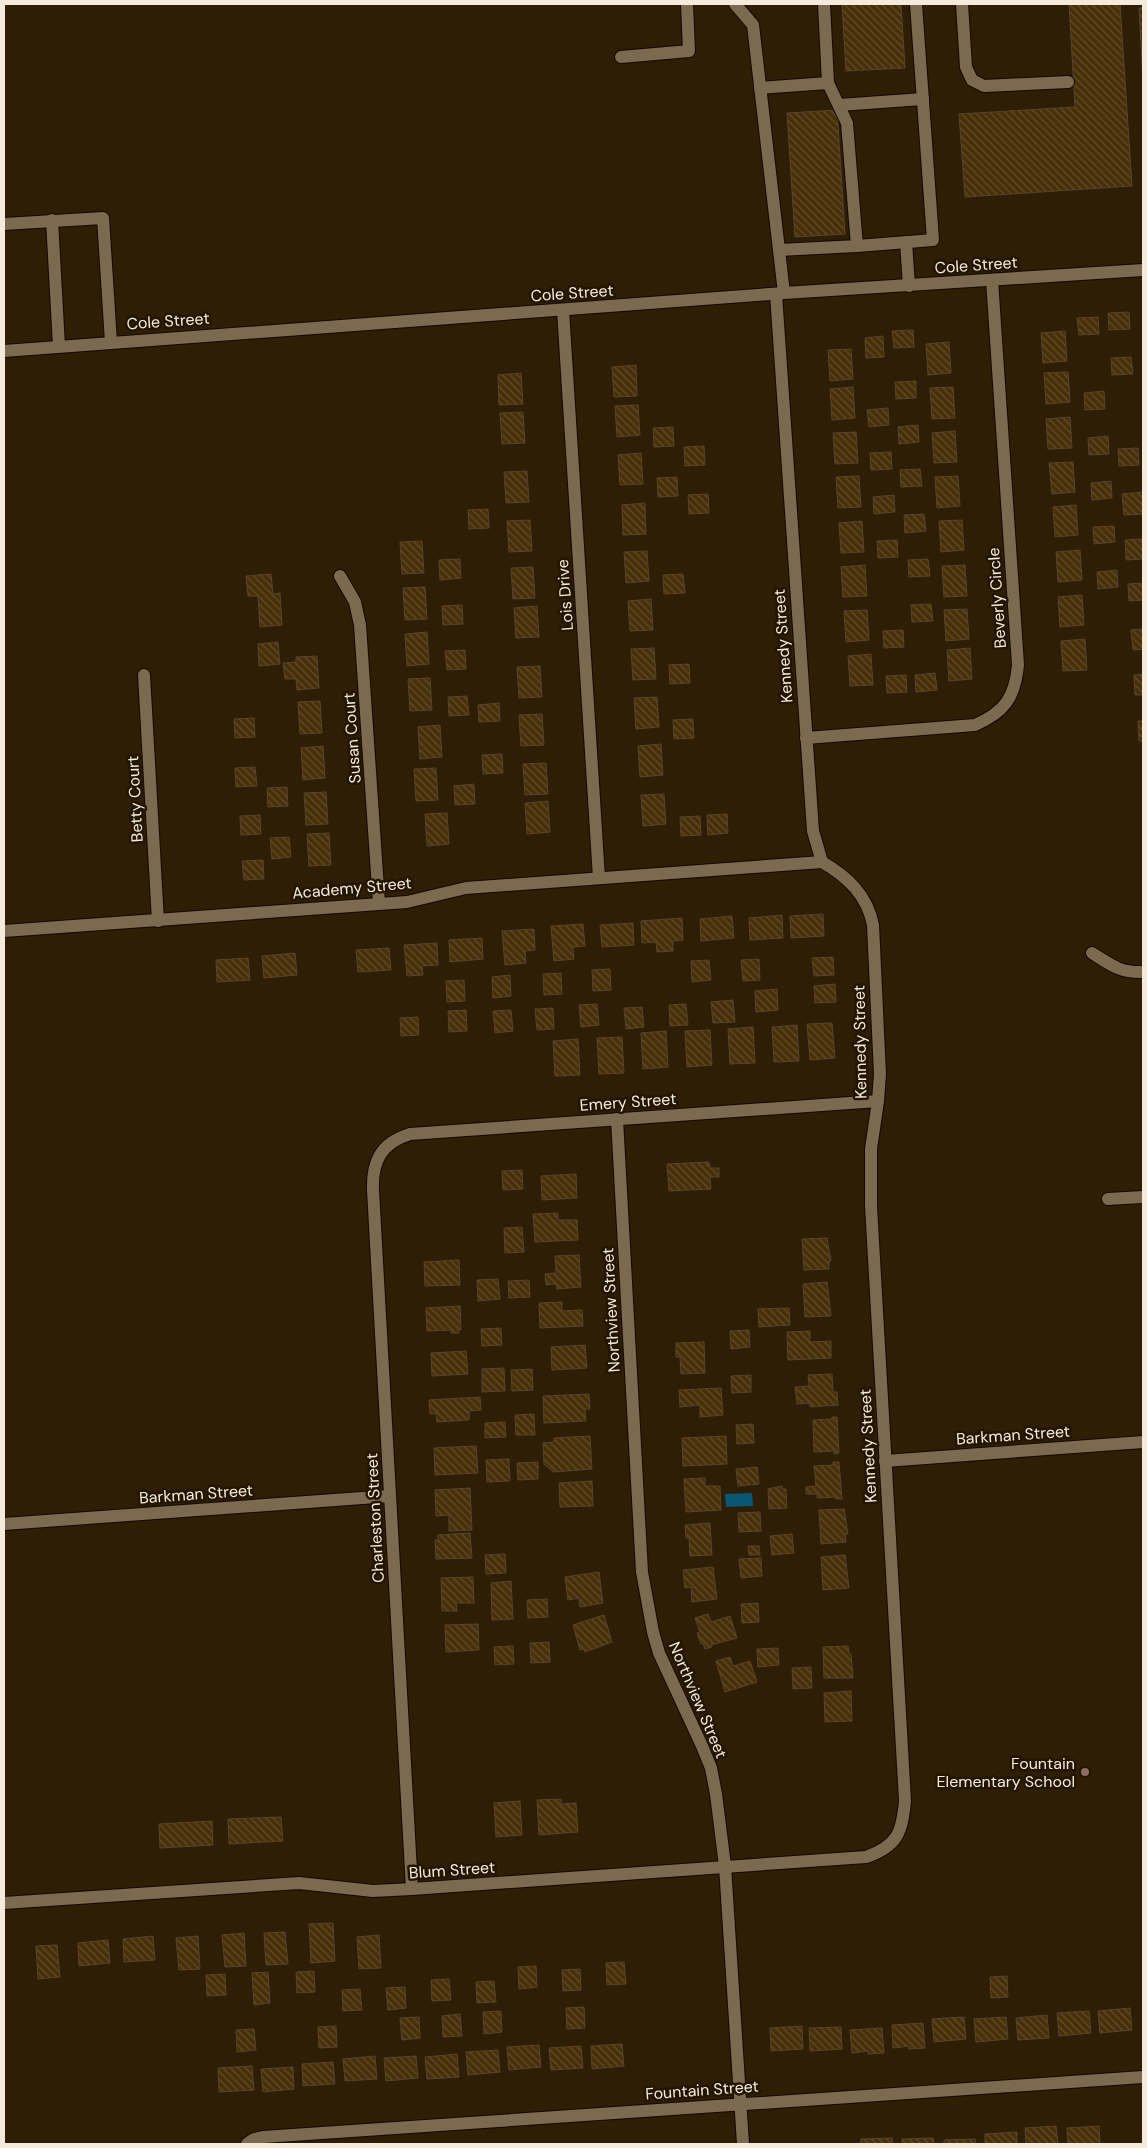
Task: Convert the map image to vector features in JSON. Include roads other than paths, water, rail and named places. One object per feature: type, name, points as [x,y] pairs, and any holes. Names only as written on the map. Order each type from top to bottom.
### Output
[{"type":"street","points":[[621,58],[689,51],[687,4]]},
{"type":"street","name":"Kennedy Street","points":[[735,4],[753,25],[778,250],[813,831],[822,862],[834,869],[861,894],[873,925],[879,1049],[878,1101],[871,1149],[871,1206],[905,1801],[903,1822],[896,1839]]},
{"type":"street","points":[[824,4],[828,83],[847,122],[857,246]]},
{"type":"street","points":[[778,250],[933,240],[916,4]]},
{"type":"street","points":[[962,4],[966,67],[972,80],[984,86],[1068,82]]},
{"type":"street","points":[[760,88],[828,83]]},
{"type":"street","points":[[839,104],[923,99]]},
{"type":"street","points":[[4,224],[103,218],[111,342]]},
{"type":"street","points":[[52,220],[59,346]]},
{"type":"street","points":[[906,242],[909,286]]},
{"type":"street","name":"Cole Street","points":[[4,350],[1143,270]]},
{"type":"street","name":"Beverly Circle","points":[[806,738],[975,726],[990,719],[1004,707],[1013,693],[1018,665],[992,280]]},
{"type":"street","name":"Lois Drive","points":[[562,310],[599,878]]},
{"type":"street","name":"Susan Court","points":[[340,576],[355,602],[360,625],[379,903]]},
{"type":"street","name":"Betty Court","points":[[144,676],[158,920]]},
{"type":"street","name":"Academy Street","points":[[4,932],[407,902],[466,888],[822,862]]},
{"type":"street","points":[[1092,953],[1119,970],[1143,972]]},
{"type":"street","name":"Emery Street","points":[[385,1148],[398,1138],[410,1134],[878,1101]]},
{"type":"street","name":"Northview Street","points":[[617,1119],[642,1572],[653,1632],[659,1653],[711,1768],[726,1866],[743,2144]]},
{"type":"street","name":"Charleston Street","points":[[385,1148],[376,1160],[372,1174],[412,1889]]},
{"type":"street","points":[[1108,1199],[1143,1197]]},
{"type":"street","name":"Barkman Street","points":[[885,1461],[1143,1442]]},
{"type":"street","name":"Barkman Street","points":[[4,1524],[390,1496]]},
{"type":"street","name":"Blum Street","points":[[4,1903],[300,1884],[373,1891],[412,1889],[866,1856],[883,1851],[896,1839]]},
{"type":"street","name":"Fountain Street","points":[[247,2144],[263,2136],[1143,2077]]},
{"type":"water","points":[[752,1493],[753,1506],[726,1507],[725,1494]]},
{"type":"place","name":"Fountain Elementary School","points":[[1085,1772]]}]
